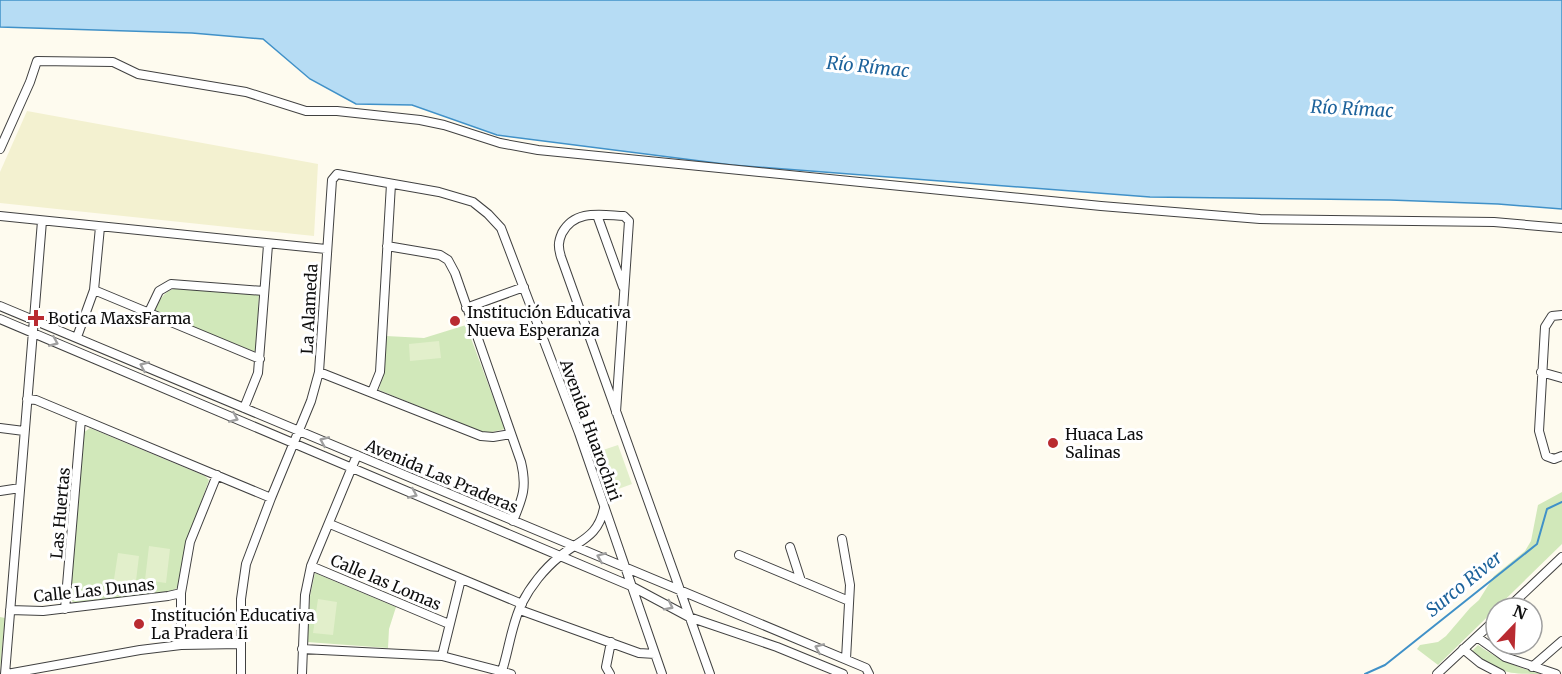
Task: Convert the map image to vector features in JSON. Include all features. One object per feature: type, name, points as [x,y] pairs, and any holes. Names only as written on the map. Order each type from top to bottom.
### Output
[{"type":"street","points":[[0,149],[37,61],[113,62],[138,74],[246,92],[306,111],[337,111],[420,120],[444,125],[500,143],[538,150],[1090,205],[1260,219],[1494,222],[1562,228]]},
{"type":"street","name":"Avenida Huarochiri","points":[[337,174],[439,192],[473,202],[501,228],[605,506],[662,674]]},
{"type":"street","name":"La Alameda","points":[[241,674],[241,599],[246,564],[311,401],[319,372],[332,180],[337,174]]},
{"type":"street","points":[[372,392],[380,372],[391,184]]},
{"type":"street","name":"Avenida Huarochiri","points":[[624,291],[629,221],[627,218],[582,215],[573,220],[566,226],[558,247],[710,674]]},
{"type":"street","points":[[597,215],[624,291],[616,412]]},
{"type":"street","points":[[0,216],[268,245],[326,249]]},
{"type":"street","points":[[42,221],[6,674],[140,650],[181,645],[241,644]]},
{"type":"street","points":[[76,337],[94,290],[100,226]]},
{"type":"street","points":[[244,408],[258,372],[260,359],[268,245]]},
{"type":"street","points":[[387,246],[440,255],[448,260],[455,273],[525,480],[524,495],[513,521]]},
{"type":"street","points":[[148,312],[159,291],[171,284],[264,291]]},
{"type":"street","points":[[466,308],[524,287]]},
{"type":"street","points":[[94,290],[260,359]]},
{"type":"street","name":"Avenida Las Praderas","points":[[0,306],[846,659],[866,668],[869,674]]},
{"type":"street","points":[[1562,315],[1552,316],[1545,327],[1539,431],[1542,447],[1549,458],[1557,459],[1562,456]]},
{"type":"street","name":"Avenida Las Praderas","points":[[0,319],[631,586],[689,616],[777,647],[843,674]]},
{"type":"street","points":[[319,372],[481,436],[511,434]]},
{"type":"street","points":[[1541,372],[1562,378]]},
{"type":"street","points":[[27,399],[36,400],[271,498]]},
{"type":"street","name":"Las Huertas","points":[[65,609],[81,419]]},
{"type":"street","points":[[0,428],[24,431]]},
{"type":"street","points":[[302,674],[305,595],[311,566],[357,455]]},
{"type":"street","points":[[181,645],[181,592],[190,542],[218,476]]},
{"type":"street","points":[[0,491],[20,488]]},
{"type":"street","points":[[502,673],[521,607],[536,581],[559,556],[597,528],[605,506]]},
{"type":"street","points":[[330,524],[521,607],[639,652],[655,654]]},
{"type":"street","points":[[842,539],[850,585],[846,659]]},
{"type":"street","points":[[790,548],[801,581]]},
{"type":"street","points":[[739,555],[849,601]]},
{"type":"street","points":[[1521,596],[1562,557]]},
{"type":"street","name":"Calle las Lomas","points":[[311,566],[449,624]]},
{"type":"street","points":[[442,656],[461,579]]},
{"type":"street","name":"Calle Las Dunas","points":[[10,610],[65,609],[168,596],[181,592]]},
{"type":"street","points":[[1437,674],[1484,630]]},
{"type":"street","points":[[1477,637],[1505,657],[1556,674]]},
{"type":"street","points":[[1532,667],[1562,641]]},
{"type":"street","points":[[610,674],[606,667],[611,642]]},
{"type":"street","points":[[302,649],[442,656],[511,674]]},
{"type":"street","points":[[1463,649],[1480,663],[1501,674]]},
{"type":"shaded area","points":[[27,111],[318,164],[314,236],[0,203],[0,172]]},
{"type":"green space","points":[[179,288],[259,294],[256,351],[154,311],[166,293]]},
{"type":"green space","points":[[466,325],[505,429],[482,432],[379,390],[384,370],[386,336],[424,338]]},
{"type":"green space","points":[[439,341],[441,358],[410,361],[409,344]]},
{"type":"green space","points":[[90,428],[205,476],[209,480],[186,544],[178,587],[171,592],[74,603],[69,598],[83,433]]},
{"type":"green space","points":[[618,445],[632,484],[610,492],[597,452]]},
{"type":"green space","points":[[1562,492],[1562,544],[1509,596],[1484,596],[1484,620],[1438,665],[1417,649],[1420,645],[1438,642],[1446,636],[1479,600],[1494,576],[1525,551],[1531,541],[1538,505]]},
{"type":"green space","points":[[149,546],[170,549],[166,583],[145,580]]},
{"type":"green space","points":[[118,553],[139,556],[135,589],[113,586]]},
{"type":"green space","points":[[315,573],[396,607],[389,629],[388,648],[307,642],[310,596]]},
{"type":"green space","points":[[318,599],[337,602],[333,635],[313,633]]},
{"type":"green space","points":[[0,617],[5,618],[0,670]]},
{"type":"green space","points":[[1478,645],[1484,649],[1484,656],[1495,656],[1541,674],[1504,671],[1471,652]]},
{"type":"water","name":"Río Rímac","points":[[0,0],[1562,0],[1562,209],[1390,200],[1150,197],[732,165],[497,135],[412,105],[356,104],[310,79],[263,39],[192,33],[0,27]]},
{"type":"waterway","name":"Surco River","points":[[1365,674],[1385,665],[1537,544],[1547,509],[1562,502]]},
{"type":"place","name":"Botica MaxsFarma","points":[[36,318]]},
{"type":"place","name":"Institución Educativa Nueva Esperanza","points":[[455,321]]},
{"type":"place","name":"Huaca Las Salinas","points":[[1053,443]]},
{"type":"place","name":"Institución Educativa La Pradera Ii","points":[[139,624]]}]
